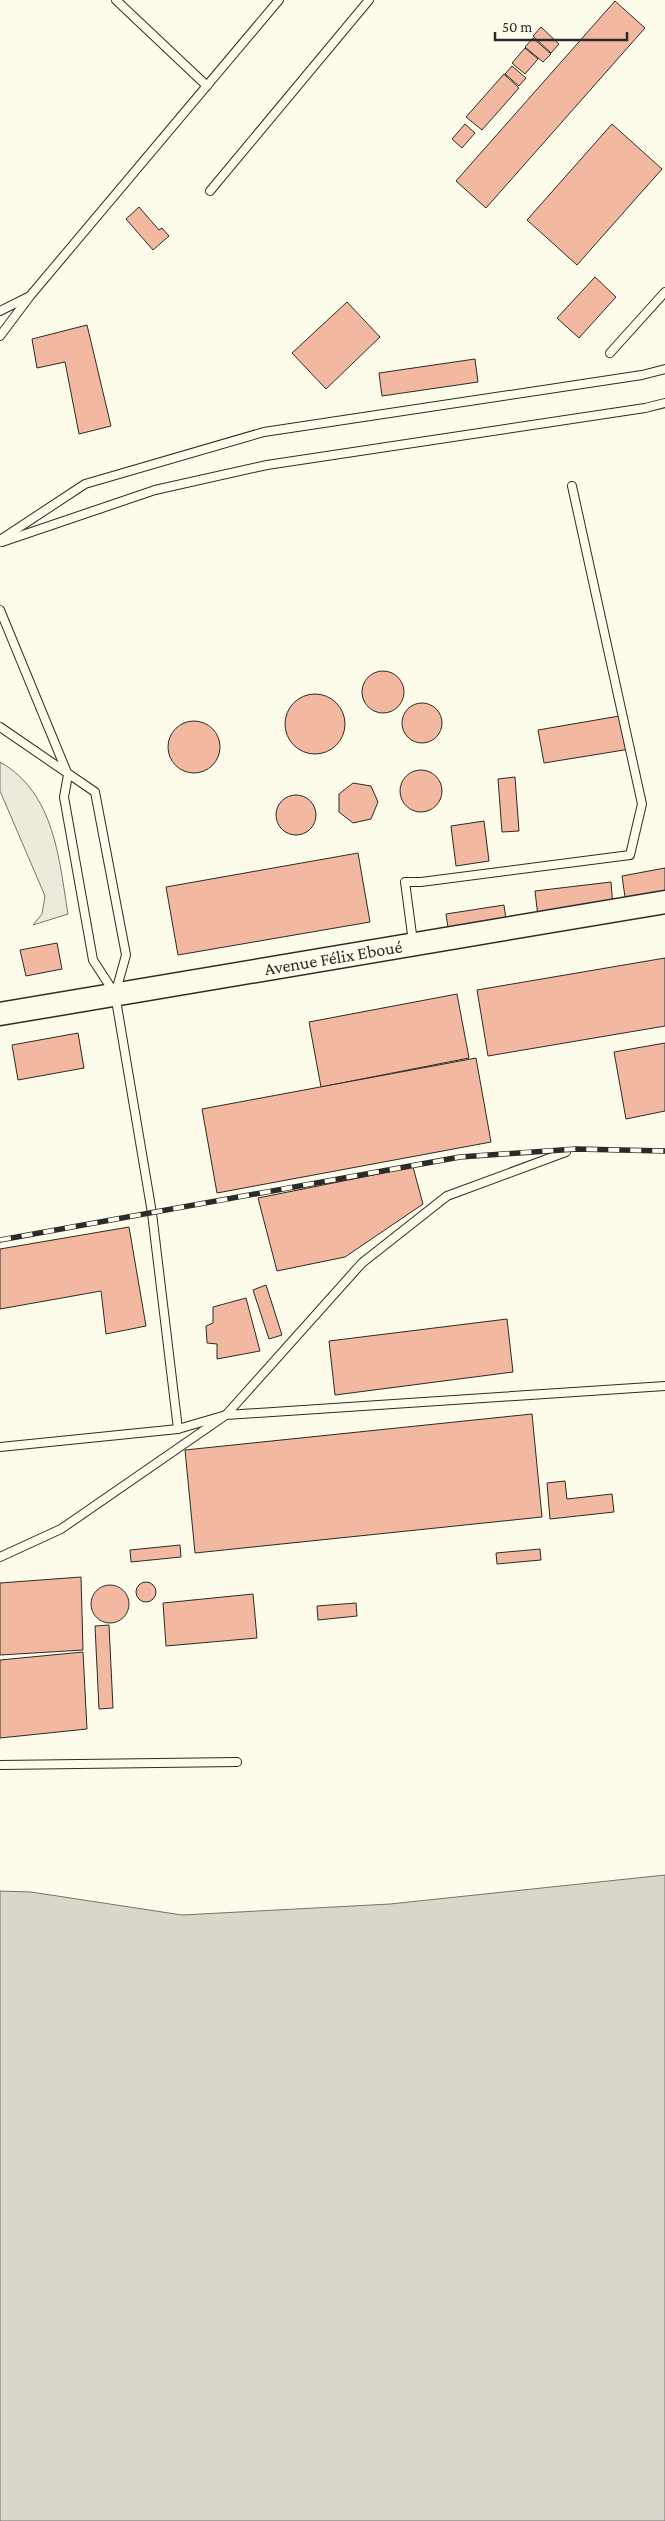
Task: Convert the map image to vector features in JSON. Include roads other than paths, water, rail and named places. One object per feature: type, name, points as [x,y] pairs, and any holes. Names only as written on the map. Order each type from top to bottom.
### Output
[{"type":"street","name":"Avenue Félix Eboué","points":[[0,1014],[665,902]]},
{"type":"lane","points":[[116,0],[207,86]]},
{"type":"lane","points":[[0,336],[30,296],[279,0]]},
{"type":"lane","points":[[210,191],[369,0]]},
{"type":"lane","points":[[610,353],[665,292]]},
{"type":"lane","points":[[0,311],[30,296]]},
{"type":"lane","points":[[0,542],[85,484],[264,432],[633,377],[665,370]]},
{"type":"lane","points":[[0,542],[155,490],[267,465],[645,408],[665,403]]},
{"type":"lane","points":[[413,944],[406,882],[421,882],[630,855],[642,804],[572,486]]},
{"type":"lane","points":[[0,610],[68,775],[64,797],[92,960],[115,994],[152,1213],[178,1429]]},
{"type":"lane","points":[[0,727],[95,792],[126,955],[115,994]]},
{"type":"lane","points":[[0,1557],[61,1529],[226,1415],[362,1263],[447,1196],[566,1152]]},
{"type":"lane","points":[[0,1447],[178,1429],[226,1415],[665,1386]]},
{"type":"lane","points":[[0,1765],[237,1762]]},
{"type":"railway","points":[[0,1240],[460,1157],[576,1149],[665,1151]]}]
